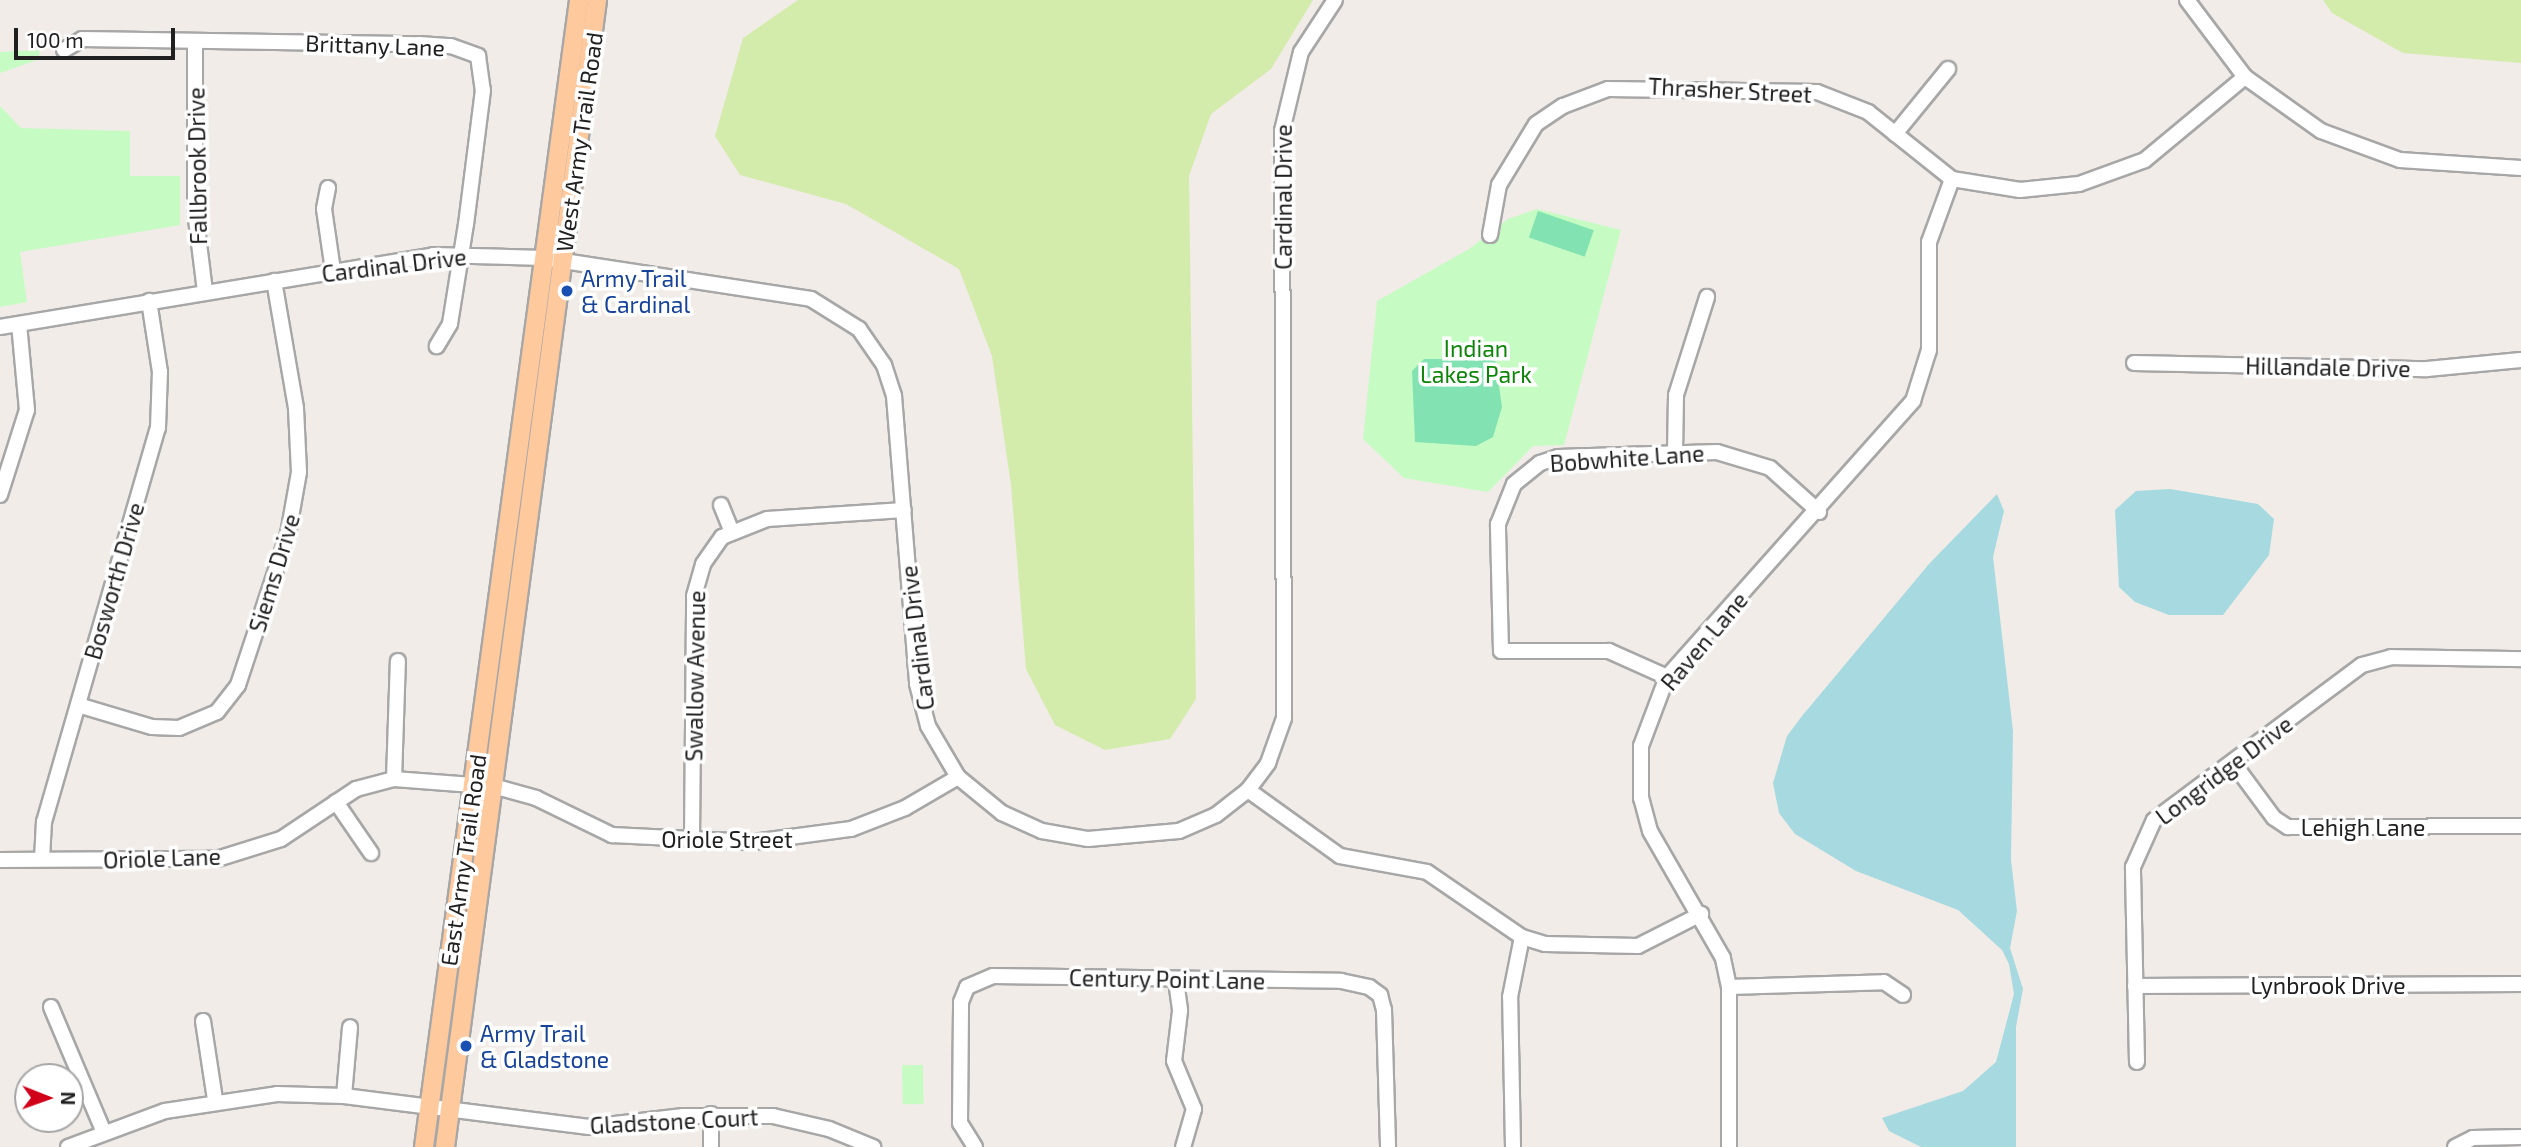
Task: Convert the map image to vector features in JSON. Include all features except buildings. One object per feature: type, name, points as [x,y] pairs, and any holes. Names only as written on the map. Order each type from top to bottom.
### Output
[{"type":"main road","name":"West Army Trail Road","points":[[502,574],[579,0]]},
{"type":"main road","name":"West Army Trail Road","points":[[521,575],[597,0]]},
{"type":"main road","name":"East Army Trail Road","points":[[424,1147],[502,574]]},
{"type":"main road","name":"East Army Trail Road","points":[[445,1147],[521,575]]},
{"type":"street","name":"Cardinal Drive","points":[[0,327],[205,291],[460,255],[544,258],[779,290],[811,299],[850,322],[875,351],[894,396],[920,700],[938,746],[958,777],[1014,820],[1088,839],[1179,831],[1216,815],[1248,790],[1276,745],[1286,693],[1284,115],[1301,52],[1335,0]]},
{"type":"street","points":[[2187,0],[2245,77],[2306,123],[2362,149],[2439,166],[2521,168]]},
{"type":"street","points":[[64,50],[82,38],[195,41]]},
{"type":"street","name":"Brittany Lane","points":[[195,41],[419,44],[451,46],[478,56],[482,97],[460,255]]},
{"type":"street","name":"Fallbrook Drive","points":[[195,41],[195,211],[205,291]]},
{"type":"street","points":[[1895,134],[1948,69]]},
{"type":"street","name":"Thrasher Street","points":[[1490,235],[1499,184],[1536,124],[1605,90],[1636,85],[1809,91],[1856,105],[1952,179],[2020,190],[2079,184],[2120,172],[2170,143],[2245,77]]},
{"type":"street","name":"Raven Lane","points":[[1729,1147],[1729,987],[1719,947],[1701,914],[1661,854],[1641,798],[1641,746],[1667,677],[1819,513],[1899,421],[1919,387],[1931,333],[1929,242],[1952,179]]},
{"type":"street","points":[[328,188],[324,209],[333,271]]},
{"type":"street","points":[[437,345],[450,324],[460,255]]},
{"type":"street","name":"Siems Drive","points":[[78,705],[152,727],[179,728],[217,712],[238,685],[288,534],[299,472],[297,421],[274,281]]},
{"type":"street","points":[[1675,453],[1676,395],[1707,297]]},
{"type":"street","name":"Bosworth Drive","points":[[42,859],[44,822],[158,428],[160,372],[149,301]]},
{"type":"street","points":[[0,495],[27,410],[19,324]]},
{"type":"street","name":"Hillandale Drive","points":[[2134,363],[2427,369],[2521,360]]},
{"type":"street","name":"Bobwhite Lane","points":[[1667,677],[1609,651],[1502,651],[1498,524],[1514,484],[1540,463],[1717,452],[1757,461],[1819,513]]},
{"type":"street","points":[[721,505],[732,531]]},
{"type":"street","name":"Swallow Avenue","points":[[692,840],[694,596],[704,564],[722,537],[767,519],[904,510]]},
{"type":"street","name":"Longridge Drive","points":[[2137,1062],[2133,867],[2141,839],[2154,821],[2373,660],[2521,659]]},
{"type":"street","points":[[394,779],[398,661]]},
{"type":"street","name":"Lehigh Lane","points":[[2234,764],[2274,818],[2288,827],[2521,826]]},
{"type":"street","name":"Oriole Street","points":[[493,786],[536,798],[612,835],[692,840],[780,841],[851,829],[905,808],[958,777]]},
{"type":"street","name":"Oriole Lane","points":[[0,860],[176,863],[226,858],[281,839],[356,789],[394,779],[473,785]]},
{"type":"street","points":[[1248,790],[1322,846],[1356,862],[1440,878],[1522,937],[1559,947],[1638,946],[1701,914]]},
{"type":"street","points":[[336,802],[371,853]]},
{"type":"street","points":[[1513,1147],[1510,997],[1522,937]]},
{"type":"street","name":"Century Point Lane","points":[[975,1147],[960,1123],[961,1002],[967,987],[993,976],[1176,981],[1341,981],[1369,987],[1380,995],[1384,1010],[1388,1147]]},
{"type":"street","points":[[1176,981],[1180,1011],[1174,1060],[1194,1109],[1183,1147]]},
{"type":"street","points":[[1729,987],[1885,982],[1903,995]]},
{"type":"street","name":"Lynbrook Drive","points":[[2135,986],[2521,984]]},
{"type":"street","points":[[51,1007],[103,1130]]},
{"type":"street","points":[[203,1021],[215,1099]]},
{"type":"street","points":[[344,1096],[350,1027]]},
{"type":"street","name":"Gladstone Court","points":[[68,1147],[103,1130],[215,1099],[344,1096],[598,1128],[711,1114],[798,1121],[873,1147]]},
{"type":"street","points":[[711,1114],[712,1147]]},
{"type":"street","points":[[2455,1147],[2473,1138],[2521,1137]]},
{"type":"green space","points":[[798,0],[1313,0],[1271,69],[1211,114],[1189,176],[1196,699],[1170,739],[1105,750],[1055,725],[1026,669],[1011,485],[992,356],[959,269],[846,204],[740,175],[715,136],[743,38]]},
{"type":"green space","points":[[2323,0],[2521,0],[2521,63],[2403,53],[2332,13]]},
{"type":"green space","points":[[39,50],[40,59],[0,73],[0,52]]},
{"type":"green space","points":[[0,106],[21,128],[130,131],[130,176],[180,176],[180,225],[20,252],[27,302],[0,307]]},
{"type":"green space","name":"Indian Lakes Park","points":[[1537,209],[1621,230],[1564,445],[1533,446],[1488,492],[1404,478],[1363,439],[1377,301],[1469,249],[1508,219]]},
{"type":"green space","points":[[1538,211],[1594,230],[1585,257],[1529,237]]},
{"type":"green space","points":[[1424,359],[1495,359],[1502,407],[1493,437],[1476,446],[1415,442],[1412,371]]},
{"type":"green space","points":[[902,1065],[923,1065],[924,1104],[903,1104]]},
{"type":"water","points":[[2170,489],[2258,504],[2274,519],[2269,555],[2223,615],[2169,615],[2135,602],[2119,587],[2115,510],[2136,491]]},
{"type":"water","points":[[1997,494],[2004,511],[1993,557],[2013,731],[2011,860],[2017,911],[2010,948],[2023,989],[2016,1027],[2016,1147],[1921,1147],[1889,1131],[1882,1118],[1963,1091],[1996,1062],[2014,994],[2009,964],[2002,950],[1958,910],[1856,871],[1795,834],[1779,813],[1773,783],[1787,736],[1802,716],[1929,564]]},
{"type":"place","name":"Army Trail & Cardinal","points":[[567,291]]},
{"type":"place","name":"Army Trail & Gladstone","points":[[466,1046]]}]
